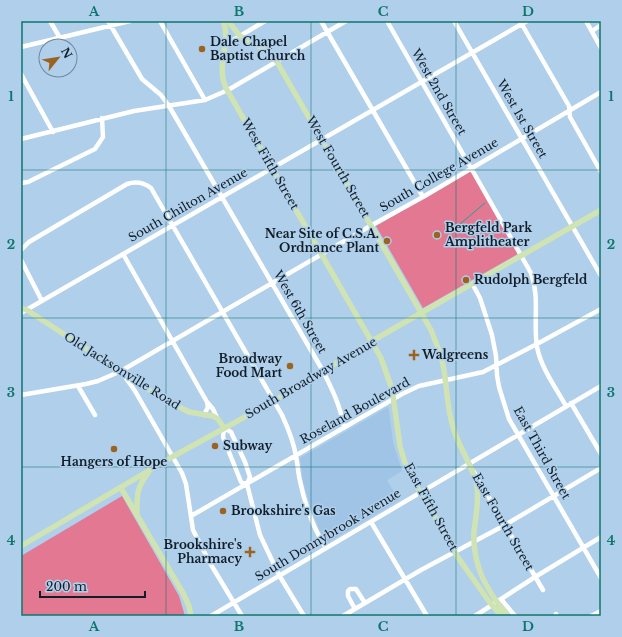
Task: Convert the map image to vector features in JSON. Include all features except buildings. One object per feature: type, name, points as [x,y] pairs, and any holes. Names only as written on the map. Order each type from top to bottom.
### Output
[{"type":"main road","name":"West Fifth Street","points":[[223,21],[226,31],[222,70],[223,80],[372,342]]},
{"type":"main road","points":[[228,21],[240,36]]},
{"type":"main road","name":"West Fourth Street","points":[[240,36],[269,52],[277,62],[422,313]]},
{"type":"main road","name":"South Broadway Avenue","points":[[21,546],[172,457],[274,401],[372,342],[601,210]]},
{"type":"main road","name":"Old Jacksonville Road","points":[[23,311],[174,405],[189,412],[217,418]]},
{"type":"main road","name":"East Fourth Street","points":[[422,313],[438,348],[443,364],[447,402],[452,425],[456,437],[470,465],[476,484],[478,500],[474,542]]},
{"type":"main road","name":"East Fifth Street","points":[[372,342],[385,367],[394,398],[402,454],[412,478],[455,552],[508,616]]},
{"type":"main road","points":[[217,418],[224,428]]},
{"type":"main road","points":[[137,516],[137,497],[139,488],[150,471]]},
{"type":"main road","points":[[121,488],[183,593],[189,606],[191,616]]},
{"type":"main road","name":"East Fifth Street","points":[[474,542],[480,572],[486,586],[496,602],[501,616]]},
{"type":"street","points":[[50,21],[60,38],[109,23],[130,21]]},
{"type":"street","points":[[160,21],[206,100]]},
{"type":"street","points":[[225,45],[265,21]]},
{"type":"street","points":[[321,21],[423,197]]},
{"type":"street","points":[[21,139],[134,111],[206,100],[228,90],[346,21]]},
{"type":"street","name":"West 2nd Street","points":[[387,21],[531,273],[536,290],[537,344],[545,368],[601,454]]},
{"type":"street","name":"West 1st Street","points":[[454,21],[601,276]]},
{"type":"street","name":"South Chilton Avenue","points":[[23,311],[422,82],[521,23],[527,21]]},
{"type":"street","points":[[586,21],[601,48]]},
{"type":"street","name":"West 6th Street","points":[[109,23],[142,79],[161,95],[169,106],[272,283],[323,371],[336,399],[343,418],[344,428]]},
{"type":"street","points":[[521,23],[569,106],[570,117],[601,172]]},
{"type":"street","points":[[592,31],[601,25]]},
{"type":"street","points":[[21,47],[38,43]]},
{"type":"street","points":[[21,74],[53,132]]},
{"type":"street","name":"South College Avenue","points":[[21,395],[78,386],[121,371],[171,340],[423,197],[601,92]]},
{"type":"street","points":[[21,183],[28,182],[95,148],[103,137],[102,118]]},
{"type":"street","points":[[21,250],[29,242],[132,183],[142,183],[151,188],[274,401],[288,430],[296,455],[299,479],[305,501],[315,528],[326,548]]},
{"type":"street","points":[[123,254],[217,418]]},
{"type":"street","points":[[21,260],[42,301]]},
{"type":"street","name":"East Third Street","points":[[473,285],[480,298],[494,340],[497,375],[509,419],[601,578]]},
{"type":"street","name":"Roseland Boulevard","points":[[191,516],[394,398],[419,386],[483,372],[601,309]]},
{"type":"street","points":[[121,371],[135,392],[186,484],[193,530],[199,544],[242,616]]},
{"type":"street","points":[[135,392],[134,386],[136,381]]},
{"type":"street","points":[[78,386],[95,415]]},
{"type":"street","name":"South Donnybrook Avenue","points":[[211,616],[420,492],[470,465],[518,434],[601,386]]},
{"type":"street","points":[[204,415],[208,407],[207,402]]},
{"type":"street","points":[[247,484],[241,482],[222,437],[224,428],[230,432],[245,462],[250,477],[247,484],[260,535],[279,575],[304,616]]},
{"type":"street","name":"East Fourth Street","points":[[470,465],[543,590]]},
{"type":"street","points":[[343,616],[406,579],[505,525],[601,468]]},
{"type":"street","points":[[371,522],[427,616]]},
{"type":"street","points":[[475,616],[601,537]]},
{"type":"street","points":[[355,609],[348,596],[348,591],[350,589],[356,589],[365,603]]},
{"type":"street","points":[[496,602],[515,616]]},
{"type":"street","points":[[591,616],[601,611]]},
{"type":"shaded area","points":[[471,171],[518,254],[423,308],[376,226]]},
{"type":"shaded area","points":[[388,407],[393,442],[402,471],[387,480],[399,500],[327,543],[320,531],[310,505],[303,482],[300,458]]},
{"type":"shaded area","points":[[122,496],[179,596],[185,616],[21,616],[21,556]]},
{"type":"waterway","points":[[454,229],[485,203]]},
{"type":"place","name":"Dale Chapel Baptist Church","points":[[202,49]]},
{"type":"place","name":"Bergfeld Park Amplitheater","points":[[437,235]]},
{"type":"place","name":"Near Site of C.S.A. Ordnance Plant","points":[[387,241]]},
{"type":"place","name":"Rudolph Bergfeld","points":[[466,280]]},
{"type":"place","name":"Walgreens","points":[[414,355]]},
{"type":"place","name":"Broadway Food Mart","points":[[290,366]]},
{"type":"place","name":"Subway","points":[[215,446]]},
{"type":"place","name":"Hangers of Hope","points":[[114,449]]},
{"type":"place","name":"Brookshire's Gas","points":[[223,511]]},
{"type":"place","name":"Brookshire's Pharmacy","points":[[250,552]]}]
